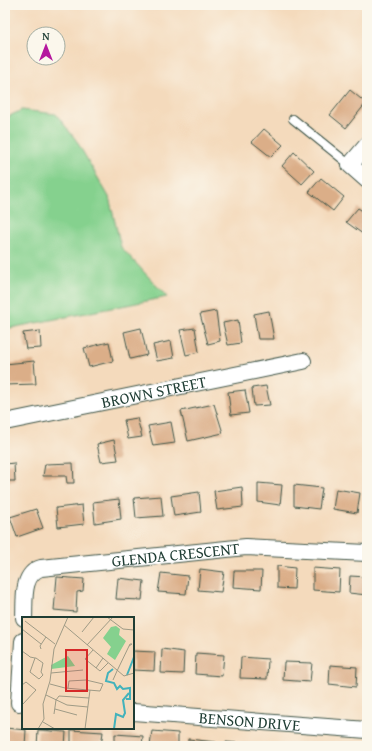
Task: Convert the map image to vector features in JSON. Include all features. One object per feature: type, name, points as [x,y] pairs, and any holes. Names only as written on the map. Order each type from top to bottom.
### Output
[{"type":"street","points":[[367,145],[350,165],[367,180]]},
{"type":"street","name":"BROWN STREET","points":[[5,422],[303,361]]},
{"type":"street","name":"GLENDA CRESCENT","points":[[24,617],[27,581],[31,574],[41,568],[246,547],[367,553]]},
{"type":"street","points":[[16,703],[22,650]]},
{"type":"street","name":"BENSON DRIVE","points":[[134,712],[367,730]]},
{"type":"lane","points":[[293,119],[350,165]]},
{"type":"green space","points":[[22,110],[56,114],[76,140],[109,197],[121,247],[167,297],[5,329],[5,118]]},
{"type":"building","points":[[350,90],[366,103],[346,128],[330,115]]},
{"type":"building","points":[[264,129],[283,145],[271,157],[252,142]]},
{"type":"building","points":[[294,152],[314,171],[302,184],[282,166]]},
{"type":"building","points":[[321,178],[344,197],[333,211],[309,192]]},
{"type":"building","points":[[358,208],[367,214],[367,237],[346,222]]},
{"type":"building","points":[[216,311],[220,341],[208,344],[200,314]]},
{"type":"building","points":[[269,311],[274,339],[258,339],[254,314]]},
{"type":"building","points":[[238,320],[241,343],[228,345],[223,323]]},
{"type":"building","points":[[141,328],[147,355],[130,359],[124,332]]},
{"type":"building","points":[[195,328],[199,352],[186,355],[180,330]]},
{"type":"building","points":[[40,331],[41,348],[26,349],[23,333]]},
{"type":"building","points":[[171,341],[174,358],[157,361],[153,345]]},
{"type":"building","points":[[109,342],[113,361],[89,367],[84,348]]},
{"type":"building","points":[[34,361],[36,384],[5,385],[5,364]]},
{"type":"building","points":[[266,386],[270,405],[254,406],[252,388]]},
{"type":"building","points":[[245,390],[249,413],[231,415],[228,392]]},
{"type":"building","points":[[214,404],[223,433],[188,441],[181,411]]},
{"type":"building","points":[[137,418],[142,437],[128,439],[124,420]]},
{"type":"building","points":[[171,422],[175,443],[153,446],[148,426]]},
{"type":"building","points":[[114,440],[118,460],[101,462],[97,444]]},
{"type":"building","points":[[14,463],[15,481],[5,481],[5,464]]},
{"type":"building","points":[[73,463],[74,483],[67,483],[66,476],[43,476],[45,464]]},
{"type":"building","points":[[258,483],[282,485],[280,505],[258,502]]},
{"type":"building","points":[[294,485],[322,488],[319,509],[294,506]]},
{"type":"building","points":[[242,487],[243,507],[217,510],[214,491]]},
{"type":"building","points":[[336,489],[360,493],[357,513],[333,509]]},
{"type":"building","points":[[199,492],[201,512],[174,516],[171,496]]},
{"type":"building","points":[[161,496],[163,516],[136,518],[134,498]]},
{"type":"building","points":[[119,499],[121,519],[95,523],[93,502]]},
{"type":"building","points":[[82,505],[84,524],[58,527],[56,508]]},
{"type":"building","points":[[36,509],[43,528],[17,537],[10,517]]},
{"type":"building","points":[[277,566],[295,568],[294,589],[277,588]]},
{"type":"building","points":[[313,568],[340,570],[339,592],[313,590]]},
{"type":"building","points":[[200,569],[224,572],[221,592],[198,590]]},
{"type":"building","points":[[234,571],[262,571],[261,589],[233,587]]},
{"type":"building","points":[[161,573],[188,576],[186,594],[158,592]]},
{"type":"building","points":[[350,576],[367,577],[367,595],[349,593]]},
{"type":"building","points":[[57,577],[84,579],[83,591],[77,592],[76,612],[54,610]]},
{"type":"building","points":[[118,578],[144,581],[142,600],[116,599]]},
{"type":"building","points":[[162,649],[184,652],[183,674],[161,673]]},
{"type":"building","points":[[134,651],[155,652],[154,671],[134,670]]},
{"type":"building","points":[[196,653],[224,655],[222,676],[195,674]]},
{"type":"building","points":[[241,657],[268,659],[267,679],[240,678]]},
{"type":"building","points":[[284,662],[312,663],[310,682],[283,680]]},
{"type":"building","points":[[330,665],[357,667],[356,687],[329,684]]},
{"type":"building","points":[[5,728],[26,730],[25,746],[5,746]]},
{"type":"building","points":[[38,730],[66,732],[65,746],[37,746]]},
{"type":"building","points":[[71,730],[103,732],[101,746],[71,746]]},
{"type":"building","points":[[152,731],[178,733],[178,746],[150,746]]},
{"type":"building","points":[[115,734],[143,736],[142,746],[115,746]]},
{"type":"building","points":[[188,739],[216,742],[215,746],[188,746]]},
{"type":"building","points":[[226,742],[253,744],[252,746],[226,746]]}]
